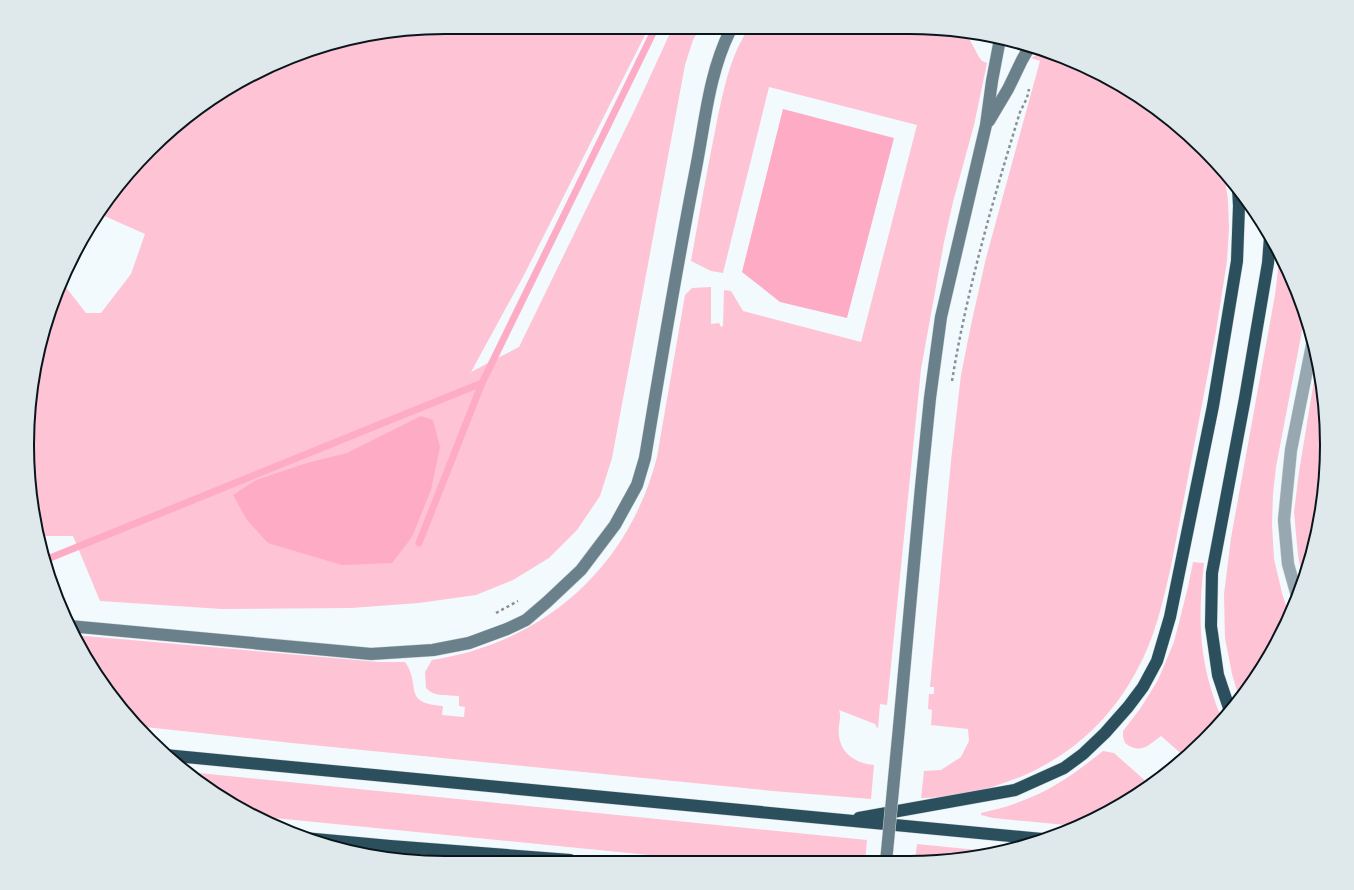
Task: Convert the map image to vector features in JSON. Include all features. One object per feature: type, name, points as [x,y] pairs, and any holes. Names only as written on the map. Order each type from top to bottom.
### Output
[{"type":"highway","points":[[844,820],[1015,790],[1064,768],[1083,754],[1105,733],[1128,707],[1143,686],[1156,660],[1170,617],[1213,406],[1237,261],[1239,200]]},
{"type":"highway","points":[[1228,704],[1218,675],[1211,626],[1212,573],[1254,346],[1269,247]]},
{"type":"highway","points":[[177,756],[1029,838]]},
{"type":"highway","points":[[336,841],[519,856]]},
{"type":"highway","points":[[390,846],[401,853]]},
{"type":"street","points":[[76,627],[371,654],[433,650],[469,643],[526,620],[547,602],[581,570],[614,525],[637,485],[645,458],[682,240],[708,99],[723,45],[728,34]]},
{"type":"street","points":[[887,856],[926,443],[941,317],[986,125],[999,44]]},
{"type":"street","points":[[986,125],[1008,89],[1027,52]]},
{"type":"street","points":[[1294,587],[1288,564],[1284,520],[1291,450],[1310,356]]},
{"type":"path","points":[[952,384],[960,333],[984,234],[1020,112],[1027,98],[1030,85]]},
{"type":"path","points":[[490,616],[524,599]]},
{"type":"shaded area","points":[[645,34],[524,275],[471,372],[519,347],[637,105],[670,34],[696,34],[685,65],[612,458],[600,496],[577,530],[549,558],[513,580],[476,595],[419,603],[351,608],[222,609],[100,601],[73,536],[45,536],[35,472],[35,418],[38,391],[48,339],[66,287],[86,313],[101,313],[131,274],[145,234],[104,216],[136,174],[154,154],[174,136],[217,103],[263,76],[288,65],[339,48],[365,42],[418,35]]},
{"type":"shaded area","points":[[745,34],[936,35],[969,39],[979,57],[982,61],[987,63],[974,125],[953,202],[944,242],[921,369],[887,705],[880,704],[878,729],[875,724],[839,710],[839,734],[840,742],[843,748],[852,758],[866,764],[874,765],[871,799],[773,791],[146,727],[103,673],[81,636],[379,662],[405,662],[410,671],[417,697],[430,704],[443,706],[442,715],[464,717],[465,707],[459,706],[459,696],[437,694],[426,688],[425,672],[432,660],[473,651],[510,637],[545,617],[576,593],[603,565],[626,533],[644,497],[657,457],[685,295],[692,288],[711,287],[711,324],[719,323],[721,327],[723,326],[724,290],[731,291],[743,311],[861,342],[917,125],[769,87],[723,273],[711,271],[691,261],[709,160],[724,89],[731,65]]},
{"type":"shaded area","points":[[1037,55],[1066,65],[1115,89],[1159,119],[1200,154],[1226,183],[1229,228],[1227,261],[1216,331],[1171,566],[1154,632],[1137,670],[1110,710],[1094,728],[1077,744],[1058,757],[1015,779],[992,787],[957,795],[921,798],[924,771],[941,770],[961,757],[969,741],[968,729],[931,725],[932,710],[928,709],[929,694],[934,694],[934,687],[930,687],[951,461],[961,375],[986,258],[1040,61],[1031,58]]},
{"type":"shaded area","points":[[783,109],[894,138],[847,318],[780,302],[742,272]]},
{"type":"shaded area","points":[[1279,265],[1289,288],[1303,328],[1276,467],[1273,494],[1272,525],[1274,559],[1287,607],[1265,650],[1237,692],[1225,638],[1224,594],[1231,538],[1275,295]]},
{"type":"shaded area","points":[[1314,379],[1319,418],[1319,472],[1312,525],[1300,569],[1294,512]]},
{"type":"shaded area","points":[[421,416],[433,420],[440,447],[431,490],[412,537],[392,563],[342,565],[268,543],[247,520],[233,495],[256,480],[307,463],[347,453]]},
{"type":"shaded area","points":[[1193,562],[1204,563],[1201,595],[1202,642],[1211,689],[1220,713],[1200,736],[1181,753],[1161,736],[1144,747],[1130,747],[1125,743],[1123,731],[1140,709],[1158,680],[1174,642]]},
{"type":"shaded area","points":[[1103,751],[1114,753],[1145,781],[1091,814],[1066,825],[993,818],[981,815],[981,813],[1031,798],[1053,787]]},
{"type":"shaded area","points":[[198,773],[867,840],[866,856],[658,856],[271,818],[239,801]]},
{"type":"shaded area","points":[[917,844],[976,850],[936,855],[916,856]]},
{"type":"waterway","points":[[419,543],[482,383],[653,34]]},
{"type":"waterway","points":[[50,558],[482,383]]}]
